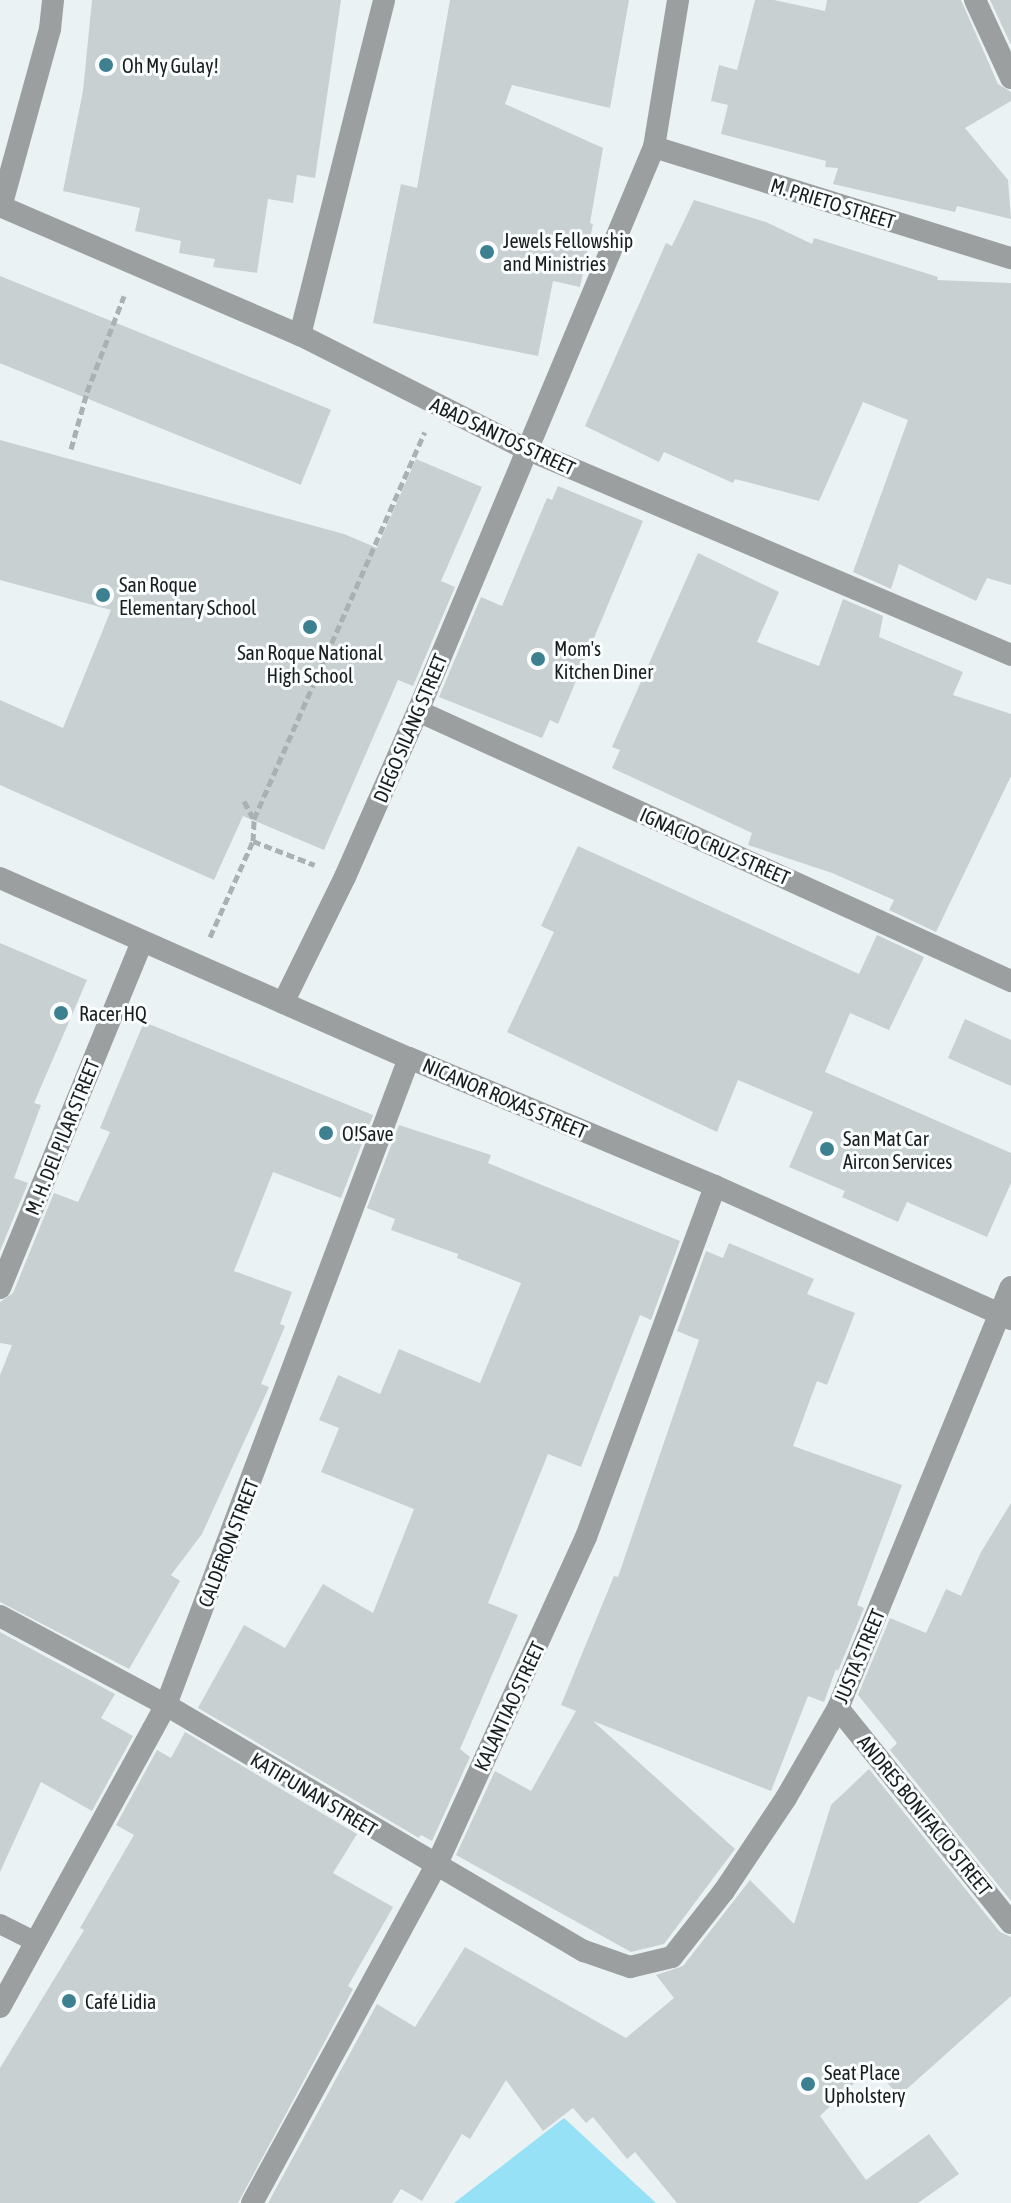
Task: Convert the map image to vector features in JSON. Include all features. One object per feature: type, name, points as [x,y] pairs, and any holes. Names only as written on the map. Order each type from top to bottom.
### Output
[{"type":"street","points":[[1,207],[50,29],[53,0]]},
{"type":"street","points":[[300,335],[384,0]]},
{"type":"street","name":"DIEGO SILANG STREET","points":[[283,1003],[345,877],[418,711],[654,147],[678,0]]},
{"type":"street","points":[[975,0],[1011,78]]},
{"type":"street","name":"M. PRIETO STREET","points":[[654,147],[1011,258]]},
{"type":"street","name":"ABAD SANTOS STREET","points":[[1,207],[300,335],[526,449],[1011,655]]},
{"type":"street","name":"IGNACIO CRUZ STREET","points":[[418,711],[1011,981]]},
{"type":"street","name":"NICANOR ROXAS STREET","points":[[0,878],[409,1058],[715,1186],[1005,1316]]},
{"type":"street","name":"M. H. DEL PILAR STREET","points":[[0,1288],[142,942]]},
{"type":"street","name":"CALDERON STREET","points":[[0,2007],[166,1705],[409,1058]]},
{"type":"street","name":"KALANTIAO STREET","points":[[252,2203],[436,1866],[586,1537],[715,1186]]},
{"type":"street","name":"JUSTA STREET","points":[[630,1967],[672,1957],[724,1891],[786,1798],[838,1708],[1005,1316],[1011,1287]]},
{"type":"street","name":"KATIPUNAN STREET","points":[[0,1616],[166,1705],[584,1951],[630,1967]]},
{"type":"street","name":"ANDRES BONIFACIO STREET","points":[[838,1708],[1011,1923]]},
{"type":"lane","points":[[0,1924],[36,1942]]},
{"type":"path","points":[[71,449],[113,321]]},
{"type":"path","points":[[197,965],[253,841],[254,819],[425,432]]},
{"type":"path","points":[[244,801],[254,819]]},
{"type":"path","points":[[253,841],[345,877]]},
{"type":"shaded area","points":[[564,2118],[656,2203],[454,2203]]},
{"type":"building","points":[[92,0],[341,0],[315,178],[297,175],[293,203],[268,199],[257,273],[213,267],[215,259],[179,253],[181,241],[135,231],[140,208],[63,191],[83,91]]},
{"type":"building","points":[[450,0],[629,0],[610,108],[512,85],[505,104],[603,148],[590,223],[593,224],[580,287],[553,281],[538,356],[373,323],[401,184],[417,188]]},
{"type":"building","points":[[755,0],[774,0],[825,11],[827,0],[961,0],[998,84],[1011,92],[1011,101],[965,128],[1008,180],[1011,219],[957,206],[955,212],[833,184],[838,168],[825,167],[826,161],[721,134],[728,105],[711,101],[719,65],[737,70]]},
{"type":"building","points":[[990,0],[1011,0],[1011,45]]},
{"type":"building","points":[[694,200],[766,222],[812,244],[814,238],[938,277],[937,280],[1011,283],[1011,585],[987,578],[976,601],[899,564],[891,589],[853,572],[908,420],[863,402],[819,501],[735,479],[733,483],[664,452],[659,462],[585,426],[666,243],[672,246]]},
{"type":"building","points":[[0,276],[331,410],[301,485],[0,363]]},
{"type":"building","points":[[0,440],[344,534],[377,548],[416,459],[482,487],[441,581],[455,587],[413,686],[398,680],[324,850],[243,816],[214,880],[0,785],[0,700],[63,728],[111,610],[0,580]]},
{"type":"building","points":[[558,486],[643,521],[558,724],[550,720],[542,738],[439,697],[481,597],[502,606],[547,498],[552,500]]},
{"type":"building","points":[[698,553],[779,592],[757,642],[819,666],[843,599],[883,616],[879,637],[963,672],[953,695],[1011,714],[1011,776],[936,932],[889,910],[894,900],[832,873],[748,845],[752,833],[612,768],[620,750],[612,747]]},
{"type":"building","points":[[578,846],[859,974],[877,935],[924,957],[889,1030],[850,1013],[825,1072],[1011,1153],[1011,1183],[987,1237],[907,1202],[898,1222],[842,1197],[845,1191],[789,1167],[813,1112],[738,1080],[717,1132],[507,1032],[554,932],[541,926]]},
{"type":"building","points":[[0,943],[87,980],[34,1103],[41,1105],[14,1178],[28,1183],[0,1251]]},
{"type":"building","points":[[965,1019],[1011,1040],[1011,1086],[948,1058]]},
{"type":"building","points":[[144,1022],[373,1115],[341,1198],[273,1172],[234,1271],[292,1292],[280,1324],[285,1326],[261,1384],[269,1387],[202,1534],[171,1575],[180,1581],[129,1669],[0,1602],[0,1375],[12,1345],[0,1343],[0,1302],[13,1293],[54,1193],[78,1202],[110,1132],[100,1128]]},
{"type":"building","points":[[399,1125],[491,1155],[488,1163],[680,1241],[651,1320],[640,1315],[581,1467],[548,1454],[488,1603],[518,1615],[460,1749],[470,1757],[432,1841],[421,1835],[419,1838],[198,1708],[244,1625],[285,1648],[323,1584],[373,1613],[414,1509],[321,1472],[339,1428],[319,1420],[338,1375],[380,1394],[399,1349],[480,1383],[521,1283],[457,1258],[458,1254],[391,1230],[395,1219],[367,1208]]},
{"type":"building","points":[[729,1243],[814,1279],[807,1294],[855,1313],[827,1385],[817,1381],[793,1446],[902,1485],[857,1605],[864,1608],[838,1671],[836,1669],[824,1702],[808,1696],[771,1791],[593,1721],[735,1849],[664,1944],[631,1952],[456,1855],[495,1771],[531,1791],[576,1711],[561,1705],[614,1576],[618,1577],[699,1340],[677,1331],[706,1251],[723,1258]]},
{"type":"building","points":[[1011,1503],[1011,1901],[890,1750],[897,1743],[858,1695],[890,1618],[926,1633],[946,1589],[961,1596],[981,1552]]},
{"type":"building","points":[[0,1632],[115,1694],[101,1718],[133,1736],[92,1811],[41,1782],[0,1872]]},
{"type":"building","points":[[185,1732],[357,1834],[333,1873],[393,1907],[348,1986],[353,1989],[238,2203],[0,2203],[0,2068],[84,1930],[80,1928],[134,1835],[116,1825],[157,1750],[171,1758]]},
{"type":"building","points":[[869,1769],[1000,1932],[1011,1937],[1011,1996],[899,2096],[872,2066],[820,2116],[866,2180],[929,2134],[959,2174],[918,2203],[677,2203],[635,2152],[627,2159],[593,2117],[586,2123],[573,2108],[543,2131],[506,2080],[470,2139],[462,2134],[422,2201],[401,2189],[392,2203],[268,2203],[377,2004],[415,2027],[465,1947],[626,2038],[674,1998],[656,1975],[683,1966],[750,1880],[794,1924],[831,1805]]},
{"type":"place","name":"Oh My Gulay!","points":[[106,65]]},
{"type":"place","name":"Jewels Fellowship and Ministries","points":[[487,252]]},
{"type":"place","name":"San Roque Elementary School","points":[[103,595]]},
{"type":"place","name":"San Roque National High School","points":[[310,627]]},
{"type":"place","name":"Mom's Kitchen Diner","points":[[538,659]]},
{"type":"place","name":"Racer HQ","points":[[61,1013]]},
{"type":"place","name":"O!Save","points":[[326,1133]]},
{"type":"place","name":"San Mat Car Aircon Services","points":[[827,1149]]},
{"type":"place","name":"Café Lidia","points":[[69,2001]]},
{"type":"place","name":"Seat Place Upholstery","points":[[808,2084]]}]
